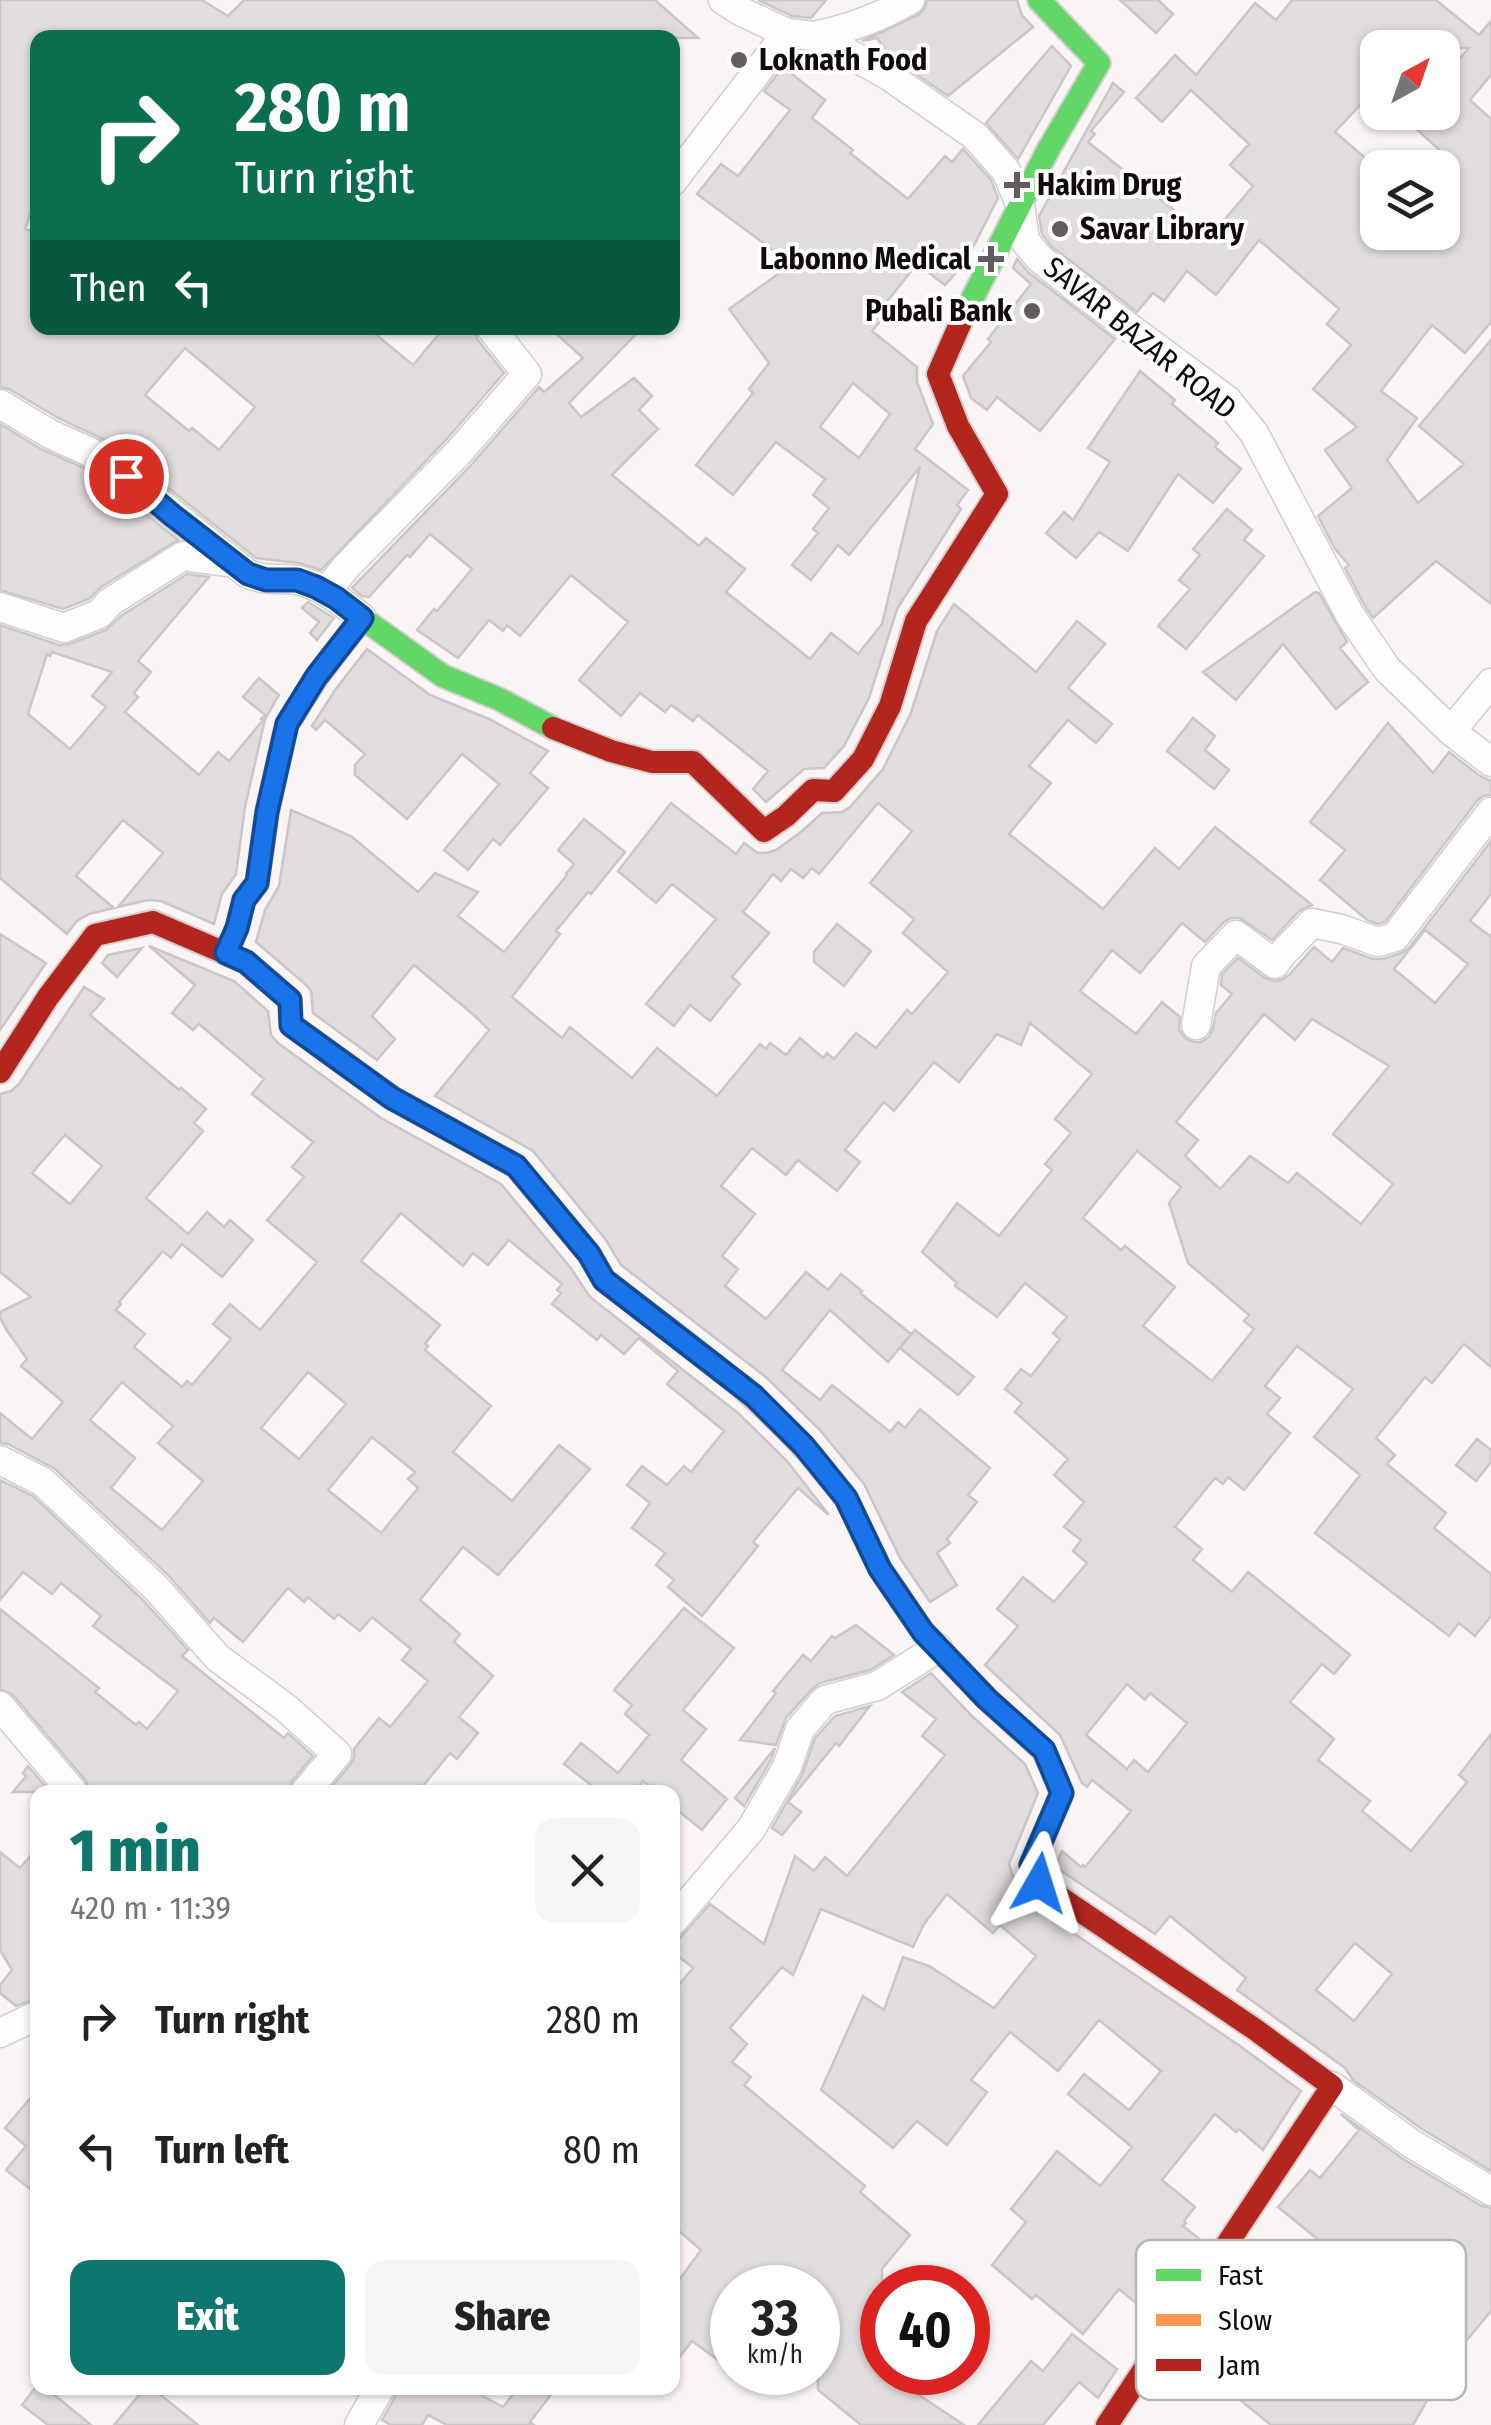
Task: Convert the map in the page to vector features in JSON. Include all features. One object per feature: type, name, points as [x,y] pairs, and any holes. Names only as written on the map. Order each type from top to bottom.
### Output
[{"type":"street","name":"SAVAR BAZAR ROAD","points":[[723,0],[740,11],[840,48],[889,76],[974,136],[1006,171],[1020,204],[1025,241],[1039,258],[1227,400],[1254,433],[1350,615],[1387,670],[1451,731],[1491,762]]},
{"type":"street","points":[[680,173],[801,35],[846,30],[910,0]]},
{"type":"street","points":[[0,404],[126,476],[248,574],[266,580],[297,580],[326,592],[443,676],[564,734],[652,762],[693,762],[764,830],[786,816],[813,790],[834,790],[863,760],[890,706],[916,621],[997,494],[958,426],[938,374],[1020,204],[1099,63],[1039,0]]},
{"type":"street","points":[[326,592],[346,566],[459,452],[526,374],[496,335]]},
{"type":"street","points":[[0,607],[64,628],[100,614],[110,602],[183,556],[235,564]]},
{"type":"street","points":[[226,953],[244,900],[257,883],[267,812],[287,724],[316,677],[362,618]]},
{"type":"street","points":[[1451,731],[1491,683]]},
{"type":"street","points":[[1196,1025],[1206,966],[1236,935],[1276,964],[1312,924],[1378,942],[1395,938],[1491,812]]},
{"type":"street","points":[[0,1072],[48,997],[95,935],[154,922],[246,962],[290,1000],[291,1025],[392,1098],[516,1166],[589,1254],[604,1280],[766,1408],[804,1446],[846,1498],[880,1569],[923,1632],[987,1699],[1044,1750],[1062,1793],[1031,1865],[1039,1883],[1254,2028],[1412,2144],[1491,2191]]},
{"type":"street","points":[[0,1460],[43,1482],[156,1588],[218,1658],[286,1708],[337,1754],[310,1785]]},
{"type":"street","points":[[680,1913],[751,1829],[788,1766],[800,1729],[825,1700],[877,1686],[938,1648]]},
{"type":"street","points":[[0,1706],[66,1785]]},
{"type":"street","points":[[0,2033],[30,2019]]},
{"type":"street","points":[[1230,2240],[1332,2086]]},
{"type":"street","points":[[1107,2425],[1136,2381]]},
{"type":"street","points":[[365,2423],[377,2395]]},
{"type":"building","points":[[0,0],[202,0],[228,16],[244,0],[655,0],[698,38],[680,38],[680,30],[30,30],[30,215],[25,229],[30,230],[30,335],[377,335],[413,365],[438,335],[476,335],[504,373],[446,440],[321,570],[256,558],[136,462],[99,437],[0,387]],"holes":[[[185,348],[255,407],[219,450],[145,395]]]},
{"type":"building","points":[[758,0],[826,0],[811,18],[792,16]]},
{"type":"building","points":[[927,0],[1017,0],[1022,15],[1033,27],[948,96],[890,56],[877,38],[862,41],[918,15]]},
{"type":"building","points":[[1120,0],[1158,0],[1173,14],[1156,33]]},
{"type":"building","points":[[1292,0],[1436,0],[1479,35],[1491,21],[1491,75],[1470,100],[1491,119],[1491,322],[1465,353],[1432,325],[1381,391],[1417,418],[1387,460],[1418,503],[1464,464],[1419,426],[1491,340],[1491,604],[1436,561],[1373,618],[1365,606],[1345,568],[1349,565],[1335,549],[1318,516],[1352,488],[1325,450],[1357,427],[1313,389],[1351,345],[1327,324],[1339,309],[1259,240],[1216,295],[1187,271],[1164,301],[1153,293],[1137,312],[1051,246],[1042,234],[1039,216],[1113,83],[1124,92],[1091,131],[1095,134],[1088,142],[1209,238],[1253,186],[1230,165],[1249,144],[1191,90],[1162,122],[1136,98],[1175,55],[1196,75],[1255,3],[1276,20]],"holes":[[[1360,30],[1460,30],[1460,48],[1469,48],[1460,58],[1460,130],[1417,130],[1439,150],[1460,150],[1460,250],[1360,250],[1360,154],[1335,132],[1360,105]]]},
{"type":"building","points":[[1052,46],[1071,66],[1018,159],[986,123]]},
{"type":"building","points":[[783,67],[825,100],[812,118],[908,199],[945,156],[952,162],[963,149],[991,180],[998,198],[965,263],[945,285],[917,264],[877,314],[882,319],[872,331],[917,367],[917,382],[933,424],[915,449],[968,490],[957,505],[961,509],[897,609],[869,698],[844,746],[824,768],[804,769],[766,802],[753,789],[768,771],[698,715],[693,721],[671,705],[665,712],[640,693],[621,716],[579,680],[628,622],[571,575],[520,636],[507,625],[503,631],[489,620],[458,658],[417,630],[472,569],[430,534],[369,597],[352,588],[472,464],[539,387],[544,392],[583,358],[558,335],[635,335],[569,403],[581,417],[634,378],[652,396],[639,410],[658,429],[612,475],[699,546],[706,538],[745,569],[726,592],[810,659],[831,633],[858,654],[882,624],[920,467],[849,555],[838,545],[811,580],[792,565],[818,533],[813,529],[829,508],[813,495],[825,479],[776,442],[733,495],[696,465],[753,393],[749,389],[769,363],[729,309],[792,264],[697,194],[721,164],[738,176],[790,110],[764,91]],"holes":[[[853,383],[890,414],[859,458],[820,427]]]},
{"type":"building","points":[[1017,259],[1028,272],[1115,339],[1040,431],[997,397],[987,410],[971,398],[963,376],[1031,284],[1013,268]]},
{"type":"building","points":[[1140,371],[1175,400],[1172,404],[1218,443],[1215,447],[1241,469],[1213,503],[1178,474],[1128,551],[1099,532],[1076,558],[1046,533],[1064,512],[1073,520],[1110,462],[1088,448]]},
{"type":"building","points":[[0,424],[41,449],[82,467],[178,540],[101,587],[89,599],[63,609],[0,590]]},
{"type":"building","points":[[1227,509],[1252,530],[1244,540],[1264,556],[1186,649],[1158,626],[1190,589],[1179,580],[1200,555],[1193,549]]},
{"type":"building","points":[[187,574],[209,577],[138,661],[151,672],[125,712],[199,775],[218,752],[229,761],[263,720],[265,715],[243,697],[259,678],[279,695],[265,719],[245,807],[236,874],[222,894],[214,924],[161,901],[118,907],[163,853],[123,820],[76,876],[114,908],[89,914],[67,934],[0,878],[0,625],[59,645],[106,630]],"holes":[[[52,652],[112,672],[92,696],[106,707],[70,749],[28,714],[47,654]]]},
{"type":"building","points":[[1315,592],[1347,642],[1340,648],[1368,682],[1336,709],[1283,644],[1236,700],[1203,672]]},
{"type":"building","points":[[308,602],[334,618],[317,640],[310,633],[319,622],[302,608]]},
{"type":"building","points":[[954,604],[1036,672],[1077,621],[1105,644],[1068,688],[1112,724],[1096,743],[1068,720],[1029,766],[1051,783],[1009,834],[1103,909],[1155,848],[1179,869],[1215,827],[1312,905],[1299,911],[1272,940],[1240,918],[1224,922],[1205,942],[1182,923],[1140,973],[1112,950],[1080,991],[1136,1034],[1162,1002],[1180,1017],[1179,1030],[1186,1039],[1201,1042],[1209,1037],[1216,1013],[1232,994],[1221,985],[1222,974],[1238,958],[1274,981],[1289,975],[1314,947],[1332,962],[1343,948],[1373,959],[1401,953],[1409,948],[1491,841],[1491,894],[1470,921],[1491,935],[1491,1367],[1464,1344],[1432,1383],[1425,1377],[1376,1438],[1395,1455],[1387,1464],[1446,1513],[1434,1528],[1491,1574],[1491,1616],[1475,1636],[1459,1623],[1449,1636],[1315,1533],[1360,1475],[1314,1437],[1353,1389],[1297,1346],[1265,1386],[1280,1398],[1267,1414],[1290,1433],[1244,1490],[1228,1477],[1223,1484],[1215,1478],[1175,1527],[1202,1549],[1193,1560],[1232,1592],[1248,1572],[1350,1655],[1334,1674],[1322,1664],[1290,1702],[1334,1739],[1318,1760],[1370,1801],[1362,1811],[1411,1851],[1467,1782],[1459,1775],[1491,1734],[1491,2171],[1353,2080],[1345,2068],[1237,1990],[1246,1978],[1170,1916],[1155,1934],[1057,1868],[1062,1851],[1085,1867],[1131,1811],[1092,1780],[1087,1787],[1082,1783],[1060,1735],[985,1665],[1018,1626],[997,1609],[1023,1577],[1054,1602],[1087,1563],[1073,1551],[1081,1540],[1064,1527],[1084,1502],[1054,1475],[1068,1459],[1015,1412],[1022,1403],[1005,1389],[1021,1369],[1031,1376],[1060,1339],[1053,1333],[1067,1317],[1025,1283],[997,1317],[955,1286],[957,1283],[922,1252],[957,1203],[999,1236],[1052,1170],[1045,1164],[1071,1133],[1055,1119],[1092,1074],[1030,1023],[1021,1045],[997,1034],[959,1082],[934,1062],[894,1111],[884,1102],[845,1150],[860,1162],[837,1191],[798,1160],[786,1175],[752,1148],[721,1186],[755,1214],[722,1256],[738,1269],[725,1286],[766,1319],[806,1272],[828,1290],[841,1274],[911,1334],[888,1362],[830,1310],[782,1370],[820,1400],[832,1385],[890,1432],[898,1422],[905,1428],[920,1409],[990,1468],[968,1495],[977,1502],[947,1539],[950,1543],[937,1553],[957,1585],[930,1602],[900,1558],[864,1484],[820,1430],[767,1378],[621,1265],[606,1240],[533,1151],[435,1096],[489,1030],[475,1016],[414,965],[372,1016],[395,1039],[377,1060],[313,1013],[311,991],[256,942],[265,910],[279,886],[291,810],[351,836],[418,892],[435,873],[478,892],[458,916],[504,952],[574,864],[558,850],[584,819],[625,852],[556,931],[560,934],[512,997],[562,1038],[570,1027],[632,1078],[657,1048],[717,1096],[760,1044],[766,1049],[770,1043],[786,1055],[800,1038],[823,1058],[827,1053],[834,1059],[856,1033],[876,1048],[907,1010],[912,1014],[948,972],[903,933],[914,919],[870,883],[912,831],[878,803],[819,874],[812,868],[803,878],[791,869],[781,881],[773,874],[743,912],[769,933],[732,977],[740,984],[710,1021],[690,1005],[674,1026],[646,1004],[716,919],[672,884],[656,903],[618,871],[671,803],[736,854],[744,843],[758,853],[776,850],[822,813],[842,812],[850,807],[883,769],[911,713],[937,631]],"holes":[[[1425,930],[1468,964],[1435,1003],[1394,969]],[[1264,1014],[1295,1040],[1312,1019],[1389,1066],[1333,1134],[1393,1184],[1361,1224],[1297,1173],[1288,1183],[1250,1156],[1220,1189],[1185,1156],[1198,1140],[1176,1122]],[[1137,1151],[1181,1187],[1169,1203],[1188,1263],[1249,1315],[1244,1321],[1254,1329],[1212,1381],[1143,1326],[1175,1287],[1083,1218]],[[1127,1684],[1145,1700],[1150,1693],[1187,1723],[1148,1772],[1134,1760],[1127,1769],[1086,1735]],[[1355,1943],[1392,1974],[1354,2021],[1316,1990]]]},
{"type":"building","points":[[367,649],[430,695],[489,719],[548,751],[530,773],[548,788],[500,845],[493,839],[468,870],[444,850],[499,784],[462,754],[407,819],[355,775],[355,765],[365,754],[325,720],[316,730],[312,726]]},
{"type":"building","points":[[1193,718],[1215,736],[1205,750],[1229,770],[1214,789],[1167,751]]},
{"type":"building","points":[[1388,723],[1433,773],[1449,752],[1491,781],[1491,795],[1477,801],[1385,922],[1378,924],[1367,920],[1320,880],[1345,850],[1310,822]]},
{"type":"building","points":[[837,924],[871,951],[844,986],[814,962],[814,952]]},
{"type":"building","points":[[0,934],[46,963],[0,1030]]},
{"type":"building","points":[[149,946],[234,981],[268,1011],[271,1035],[278,1043],[381,1118],[501,1184],[590,1297],[738,1413],[787,1461],[829,1515],[798,1488],[753,1542],[758,1546],[702,1616],[668,1587],[674,1580],[656,1565],[665,1553],[632,1528],[650,1503],[627,1485],[642,1466],[667,1485],[684,1466],[691,1472],[724,1431],[667,1384],[678,1371],[639,1338],[624,1354],[601,1335],[597,1340],[552,1304],[561,1293],[557,1290],[562,1284],[509,1240],[488,1265],[473,1253],[463,1266],[401,1213],[361,1261],[440,1325],[425,1344],[425,1350],[491,1406],[453,1452],[512,1501],[559,1445],[590,1469],[498,1575],[463,1547],[420,1600],[460,1634],[454,1642],[493,1676],[459,1717],[478,1733],[457,1759],[450,1753],[424,1785],[333,1785],[350,1765],[354,1749],[379,1718],[390,1727],[428,1681],[402,1660],[411,1649],[372,1617],[360,1631],[338,1614],[334,1619],[308,1597],[304,1602],[288,1588],[243,1642],[214,1618],[210,1623],[168,1575],[55,1469],[0,1443],[0,1413],[32,1439],[63,1402],[21,1366],[27,1359],[0,1317],[0,1312],[31,1297],[0,1272],[0,1094],[19,1084],[84,987],[104,999],[90,1015],[206,1109],[194,1123],[203,1131],[146,1198],[188,1234],[207,1212],[224,1227],[230,1220],[253,1240],[222,1277],[182,1244],[171,1258],[163,1251],[116,1310],[145,1334],[134,1347],[182,1387],[187,1381],[192,1385],[231,1339],[213,1324],[230,1304],[260,1330],[317,1262],[267,1220],[304,1177],[292,1167],[313,1142],[252,1094],[264,1079],[199,1024],[193,1030],[172,1013],[195,985]],"holes":[[[65,1135],[102,1166],[70,1204],[32,1173]],[[308,1372],[346,1404],[299,1459],[261,1428]],[[122,1382],[173,1426],[158,1443],[203,1481],[162,1530],[111,1488],[135,1458],[90,1420]],[[372,1437],[415,1472],[408,1479],[418,1488],[381,1533],[328,1490]]]},
{"type":"building","points":[[142,948],[117,977],[102,963],[108,955]]},
{"type":"building","points":[[915,1330],[974,1377],[958,1395],[900,1348]]},
{"type":"building","points":[[1477,1439],[1491,1450],[1491,1462],[1476,1481],[1456,1465]]},
{"type":"building","points":[[0,1480],[33,1496],[143,1600],[188,1650],[182,1656],[284,1738],[288,1733],[313,1756],[291,1785],[87,1785],[13,1695],[0,1689],[0,1609],[99,1688],[95,1692],[136,1725],[139,1722],[147,1729],[178,1691],[93,1626],[101,1616],[61,1583],[52,1594],[23,1572],[0,1600]]},
{"type":"building","points":[[684,1608],[734,1648],[683,1710],[706,1729],[681,1760],[727,1799],[702,1830],[680,1812],[680,1785],[648,1785],[643,1781],[640,1785],[591,1785],[564,1764],[581,1743],[618,1773],[649,1735],[625,1714],[632,1705],[614,1690]]},
{"type":"building","points":[[856,1625],[894,1655],[870,1670],[813,1688],[786,1718],[776,1745],[740,1740],[803,1655],[811,1661],[832,1636],[835,1638]]},
{"type":"building","points":[[931,1673],[1025,1764],[1038,1793],[1009,1864],[1018,1892],[1026,1901],[1301,2091],[1263,2150],[1215,2114],[1162,2180],[1195,2207],[1183,2226],[1201,2240],[1136,2240],[1136,2303],[1119,2289],[1083,2334],[992,2265],[1026,2222],[1011,2209],[1057,2151],[1100,2186],[1132,2147],[1068,2094],[1084,2074],[1129,2110],[1161,2071],[1099,2020],[1058,2071],[1010,2032],[971,2080],[987,2092],[947,2145],[917,2121],[893,2148],[821,2090],[863,1996],[884,2010],[903,1957],[929,1966],[994,2008],[1036,1956],[1000,1925],[993,1933],[947,1894],[924,1924],[913,1947],[821,1909],[793,1975],[782,1967],[730,2028],[747,2044],[732,2062],[751,2077],[744,2085],[865,2186],[860,2192],[910,2235],[885,2265],[860,2265],[860,2395],[919,2395],[964,2425],[861,2425],[824,2395],[840,2395],[840,2265],[710,2265],[710,2354],[692,2341],[680,2357],[680,2279],[701,2250],[680,2232],[680,1983],[693,1968],[680,1957],[680,1938],[710,1904],[764,1944],[795,1856],[814,1871],[825,1857],[847,1876],[945,1755],[922,1736],[936,1719],[902,1692]]},
{"type":"building","points":[[870,1706],[788,1802],[801,1812],[782,1835],[772,1828],[802,1775],[815,1738],[835,1716]]},
{"type":"building","points":[[775,1748],[771,1760],[744,1806],[735,1798]]},
{"type":"building","points":[[28,1766],[44,1785],[30,1785],[30,1792],[13,1792],[26,1776],[23,1773]]},
{"type":"building","points":[[0,1852],[20,1868],[30,1856],[30,2001],[16,2006],[0,1993],[0,1985],[12,1970],[0,1950]]},
{"type":"building","points":[[30,2098],[30,2189],[6,2170],[26,2146],[5,2128]]},
{"type":"building","points":[[1341,2114],[1403,2159],[1491,2208],[1491,2311],[1467,2340],[1466,2240],[1319,2240],[1278,2207],[1310,2170],[1320,2178],[1359,2130]]},
{"type":"building","points":[[1072,2334],[1117,2369],[1098,2398],[1079,2382],[1043,2425],[978,2425],[1031,2361],[1043,2371]]},
{"type":"building","points":[[30,2395],[55,2395],[91,2425],[48,2425],[22,2405]]},
{"type":"building","points":[[139,2395],[161,2395],[198,2425],[114,2425]]},
{"type":"building","points":[[481,2395],[503,2407],[512,2395],[551,2395],[530,2422],[534,2425],[447,2425],[428,2415],[422,2425],[391,2425],[382,2420],[395,2397]]},
{"type":"building","points":[[1240,2400],[1427,2400],[1413,2425],[1271,2425]]},
{"type":"traffic: fast","points":[[964,315],[1048,150],[1099,63],[1039,0]]},
{"type":"traffic: fast","points":[[226,953],[244,900],[257,883],[267,812],[287,724],[362,618],[443,676],[499,699],[553,728]]},
{"type":"traffic: fast","points":[[824,1471],[846,1498],[880,1569],[923,1632],[1044,1751],[1062,1793],[1031,1865],[1033,1870]]},
{"type":"traffic: slow","points":[[553,1211],[589,1254],[604,1280],[748,1393],[824,1471]]},
{"type":"traffic: jam","points":[[553,728],[652,762],[693,762],[764,831],[813,790],[834,791],[863,759],[890,706],[916,621],[997,494],[958,426],[938,374],[964,315]]},
{"type":"traffic: jam","points":[[0,1072],[48,997],[95,935],[153,922],[246,962],[290,1000],[291,1025],[392,1098],[516,1166],[553,1211]]},
{"type":"traffic: jam","points":[[1033,1870],[1039,1883],[1332,2086],[1230,2240]]},
{"type":"traffic: jam","points":[[1107,2425],[1136,2381]]},
{"type":"place","name":"Loknath Food","points":[[739,60]]},
{"type":"place","name":"Hakim Drug","points":[[1017,185]]},
{"type":"place","name":"Savar Library","points":[[1060,229]]},
{"type":"place","name":"Labonno Medical","points":[[991,259]]},
{"type":"place","name":"Pubali Bank","points":[[1032,311]]},
{"type":"route","points":[[126,476],[248,574],[266,580],[297,580],[316,587],[362,618],[316,677],[287,724],[267,812],[257,883],[244,900],[226,953],[246,962],[290,1000],[291,1025],[392,1098],[516,1166],[589,1254],[604,1280],[754,1396],[804,1446],[846,1498],[880,1569],[923,1632],[987,1699],[1044,1750],[1062,1793],[1031,1865],[1039,1883]]}]
